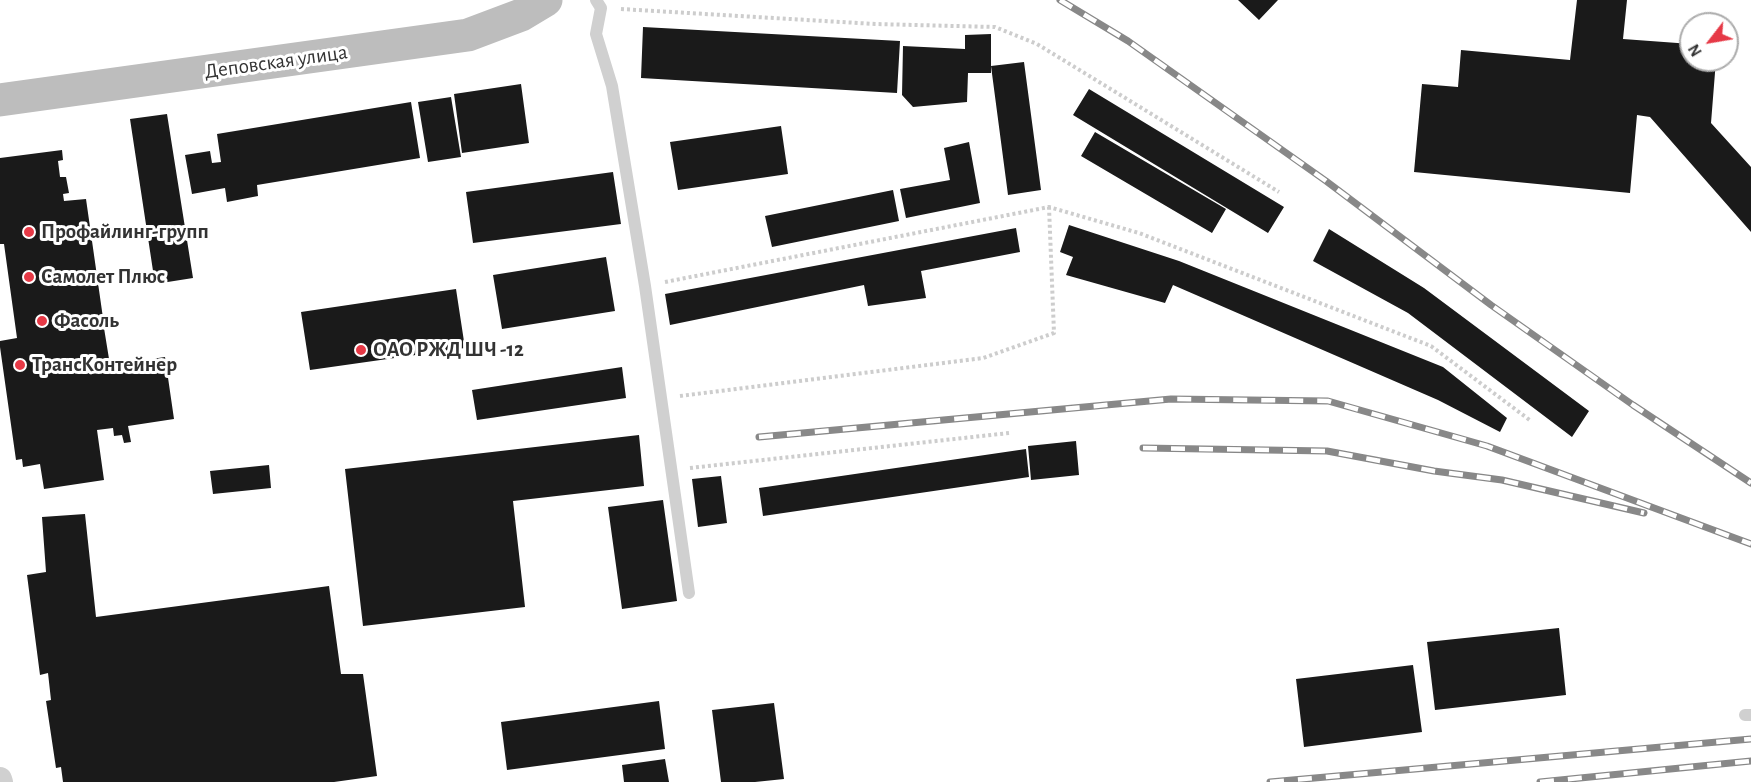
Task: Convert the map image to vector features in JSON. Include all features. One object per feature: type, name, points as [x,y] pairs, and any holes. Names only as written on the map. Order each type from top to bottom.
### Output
[{"type":"street","name":"Деповская улица","points":[[0,100],[468,35],[521,15],[546,0]]},
{"type":"lane","points":[[598,4],[596,34],[612,86],[645,286],[689,593]]},
{"type":"path","points":[[598,4],[875,24],[995,27],[1036,44],[1280,192]]},
{"type":"path","points":[[662,398],[982,358],[1054,333],[1049,207]]},
{"type":"path","points":[[645,286],[1049,207],[1139,233],[1431,346],[1531,421]]},
{"type":"path","points":[[672,470],[1009,433]]},
{"type":"building","points":[[1238,0],[1278,0],[1259,20]]},
{"type":"building","points":[[1577,0],[1627,0],[1623,39],[1679,43],[1679,72],[1715,72],[1711,123],[1751,167],[1751,232],[1650,117],[1637,115],[1630,193],[1414,172],[1422,84],[1458,87],[1461,50],[1570,60]]},
{"type":"building","points":[[643,27],[900,41],[897,93],[641,78]]},
{"type":"building","points":[[991,34],[991,73],[968,73],[967,102],[913,107],[902,95],[903,46],[965,49],[965,35]]},
{"type":"building","points":[[1024,62],[1041,190],[1008,195],[991,66]]},
{"type":"building","points":[[521,84],[529,143],[462,153],[454,94]]},
{"type":"building","points":[[1089,89],[1284,207],[1268,233],[1073,115]]},
{"type":"building","points":[[451,97],[461,157],[428,162],[418,102]]},
{"type":"building","points":[[411,102],[420,158],[257,185],[258,196],[227,202],[225,188],[192,194],[185,155],[210,151],[212,163],[221,162],[217,134]]},
{"type":"building","points":[[167,114],[193,278],[155,284],[130,119]]},
{"type":"building","points":[[781,126],[788,174],[678,190],[670,142]]},
{"type":"building","points":[[1095,132],[1226,209],[1212,233],[1081,156]]},
{"type":"building","points":[[969,142],[980,203],[906,218],[900,189],[950,180],[944,148]]},
{"type":"building","points":[[62,150],[63,160],[58,161],[60,177],[66,177],[69,193],[63,194],[64,201],[86,199],[103,318],[108,317],[109,327],[104,328],[110,365],[165,357],[174,419],[128,426],[131,442],[124,443],[122,435],[114,436],[113,428],[97,430],[104,480],[44,489],[40,464],[23,467],[22,459],[16,460],[0,347],[0,341],[17,338],[4,244],[0,244],[0,158]]},
{"type":"building","points":[[613,172],[621,224],[473,243],[466,192]]},
{"type":"building","points":[[893,190],[899,221],[772,247],[765,216]]},
{"type":"building","points":[[1069,225],[1179,261],[1443,367],[1507,418],[1500,432],[1438,400],[1173,285],[1165,303],[1066,275],[1073,257],[1060,252]]},
{"type":"building","points":[[1016,228],[1020,252],[921,271],[926,298],[868,306],[864,285],[670,325],[665,294]]},
{"type":"building","points":[[1329,229],[1424,288],[1589,411],[1572,437],[1408,313],[1313,261]]},
{"type":"building","points":[[606,257],[615,311],[502,329],[493,275]]},
{"type":"building","points":[[456,289],[465,348],[310,370],[301,312]]},
{"type":"building","points":[[622,367],[626,398],[477,420],[472,390]]},
{"type":"building","points":[[639,435],[644,486],[513,501],[525,607],[363,626],[345,469]]},
{"type":"building","points":[[1076,441],[1079,475],[1031,480],[1028,446]]},
{"type":"building","points":[[1026,449],[1029,477],[763,516],[759,488]]},
{"type":"building","points":[[269,465],[271,488],[213,494],[210,471]]},
{"type":"building","points":[[721,476],[727,523],[698,527],[692,479]]},
{"type":"building","points":[[663,500],[677,601],[622,609],[608,507]]},
{"type":"building","points":[[85,514],[96,617],[329,586],[341,674],[363,674],[377,776],[334,782],[63,782],[61,767],[56,768],[46,701],[51,700],[48,673],[40,675],[27,575],[46,572],[42,517]]},
{"type":"building","points":[[1559,628],[1566,695],[1435,710],[1427,642]]},
{"type":"building","points":[[1413,665],[1422,732],[1304,747],[1296,679]]},
{"type":"building","points":[[659,701],[665,749],[507,770],[501,722]]},
{"type":"building","points":[[774,703],[784,779],[721,782],[712,710]]},
{"type":"building","points":[[665,759],[669,782],[624,782],[622,765]]},
{"type":"railway","points":[[1060,0],[1128,41],[1326,181],[1491,305],[1633,405],[1751,483]]},
{"type":"railway","points":[[759,437],[1171,399],[1328,401],[1487,446],[1751,544]]},
{"type":"railway","points":[[1143,448],[1327,451],[1434,471],[1502,480],[1644,513]]},
{"type":"railway","points":[[1270,782],[1751,739]]},
{"type":"railway","points":[[1540,782],[1751,761]]},
{"type":"place","name":"Профайлинг-групп","points":[[29,232]]},
{"type":"place","name":"Самолет Плюс","points":[[29,277]]},
{"type":"place","name":"Фасоль","points":[[42,321]]},
{"type":"place","name":"ОАО РЖД ШЧ -12","points":[[361,350]]},
{"type":"place","name":"ТрансКонтейнер","points":[[20,365]]}]
